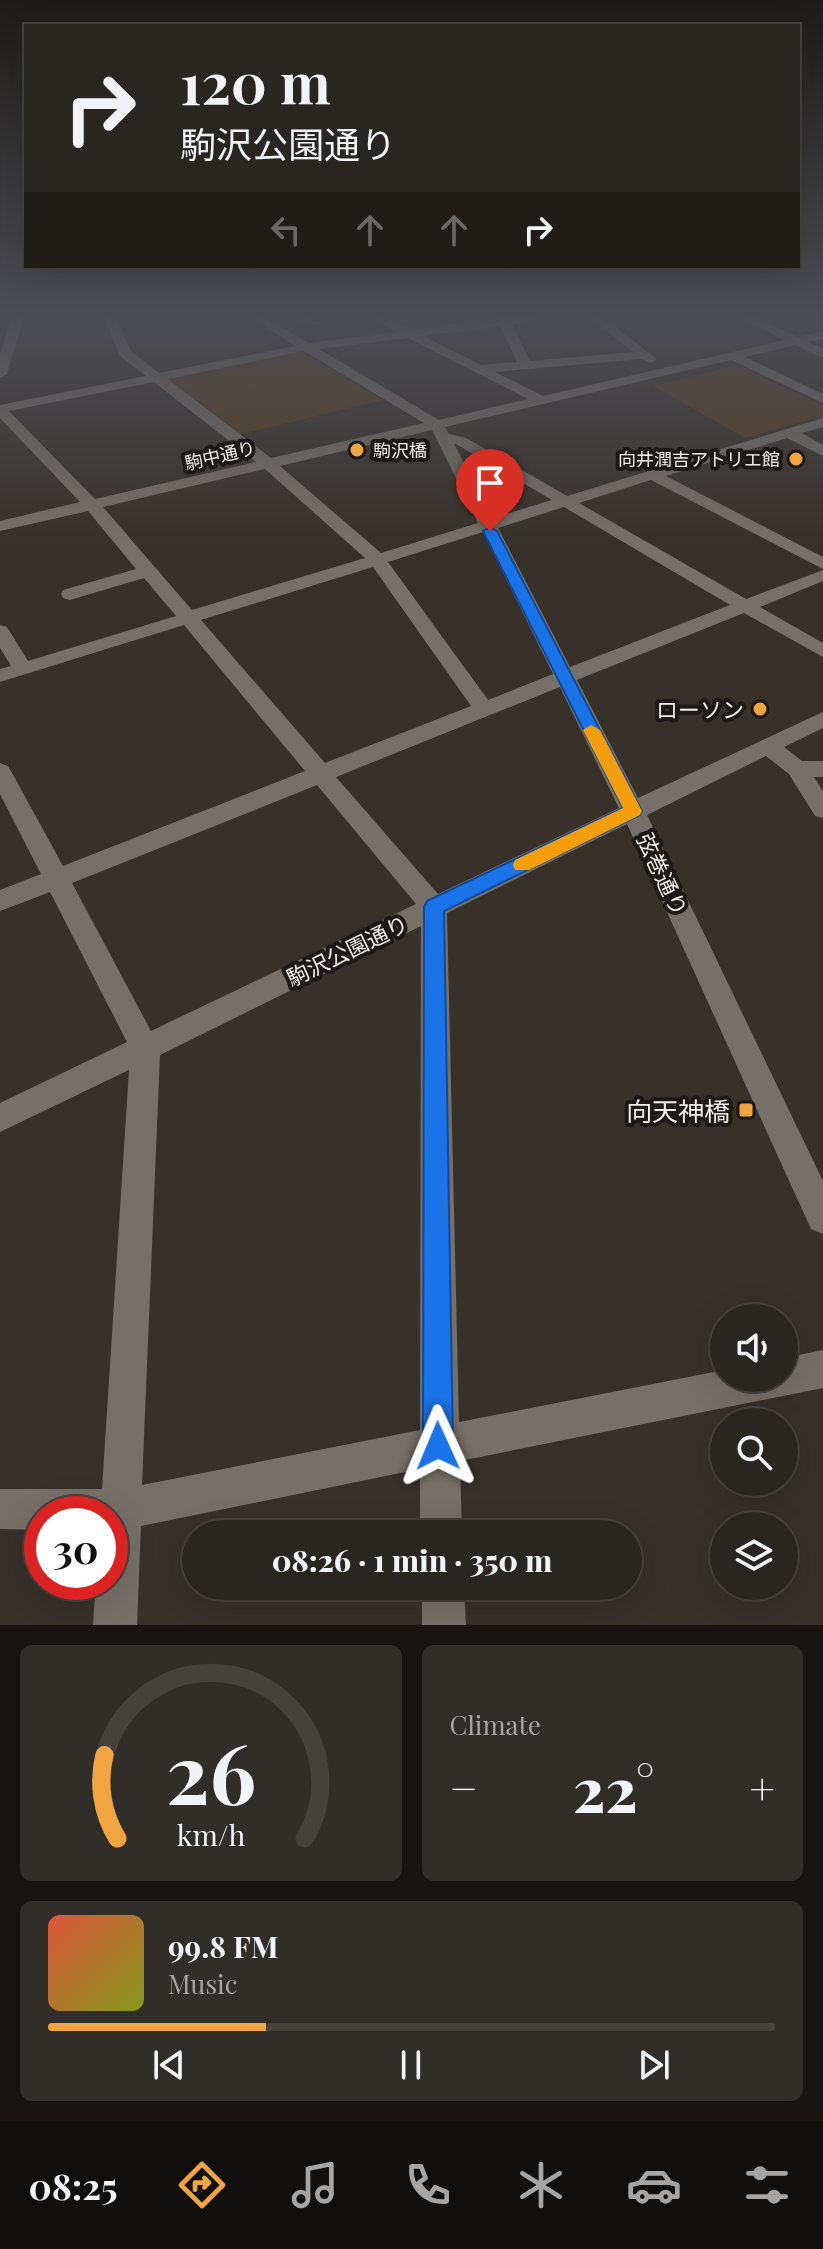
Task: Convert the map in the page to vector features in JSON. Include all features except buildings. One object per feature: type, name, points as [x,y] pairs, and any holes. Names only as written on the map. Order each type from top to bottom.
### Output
[{"type":"street","points":[[0,409],[79,393]]},
{"type":"street","points":[[177,393],[269,464],[377,559],[484,709]]},
{"type":"street","name":"弦巻通り","points":[[388,393],[430,417],[440,431],[633,811],[823,1217]]},
{"type":"street","points":[[527,393],[541,400]]},
{"type":"street","name":"駒中通り","points":[[0,526],[269,464],[440,431],[572,393]]},
{"type":"street","points":[[0,409],[92,505],[434,907],[441,1520]]},
{"type":"street","points":[[0,676],[823,422]]},
{"type":"street","points":[[440,431],[566,500],[823,651]]},
{"type":"street","points":[[788,432],[823,451]]},
{"type":"street","points":[[651,474],[823,564]]},
{"type":"street","points":[[70,594],[148,571]]},
{"type":"street","points":[[0,901],[823,575]]},
{"type":"street","points":[[0,631],[23,669]]},
{"type":"street","name":"駒沢公園通り","points":[[0,1118],[823,719]]},
{"type":"street","points":[[768,745],[797,769],[823,810]]},
{"type":"street","points":[[797,769],[823,769]]},
{"type":"street","points":[[0,771],[7,800],[56,878],[145,1048],[121,1496]]},
{"type":"street","points":[[798,1374],[823,1369]]},
{"type":"street","points":[[128,1508],[710,1392]]},
{"type":"street","points":[[0,1509],[24,1509]]},
{"type":"street","points":[[115,1625],[116,1600]]},
{"type":"street","points":[[443,1600],[444,1625]]},
{"type":"shaded area","points":[[187,393],[371,393],[383,400],[241,434]]},
{"type":"shaded area","points":[[665,393],[796,393],[823,406],[823,416],[745,438]]},
{"type":"slow traffic","points":[[522,865],[633,811],[591,730]]},
{"type":"place","name":"駒沢橋","points":[[357,450]]},
{"type":"place","name":"向井潤吉アトリエ館","points":[[796,459]]},
{"type":"place","name":"ローソン","points":[[760,709]]},
{"type":"place","name":"向天神橋","points":[[746,1110]]},
{"type":"route","points":[[438,1446],[434,907],[633,811],[490,531]]}]
